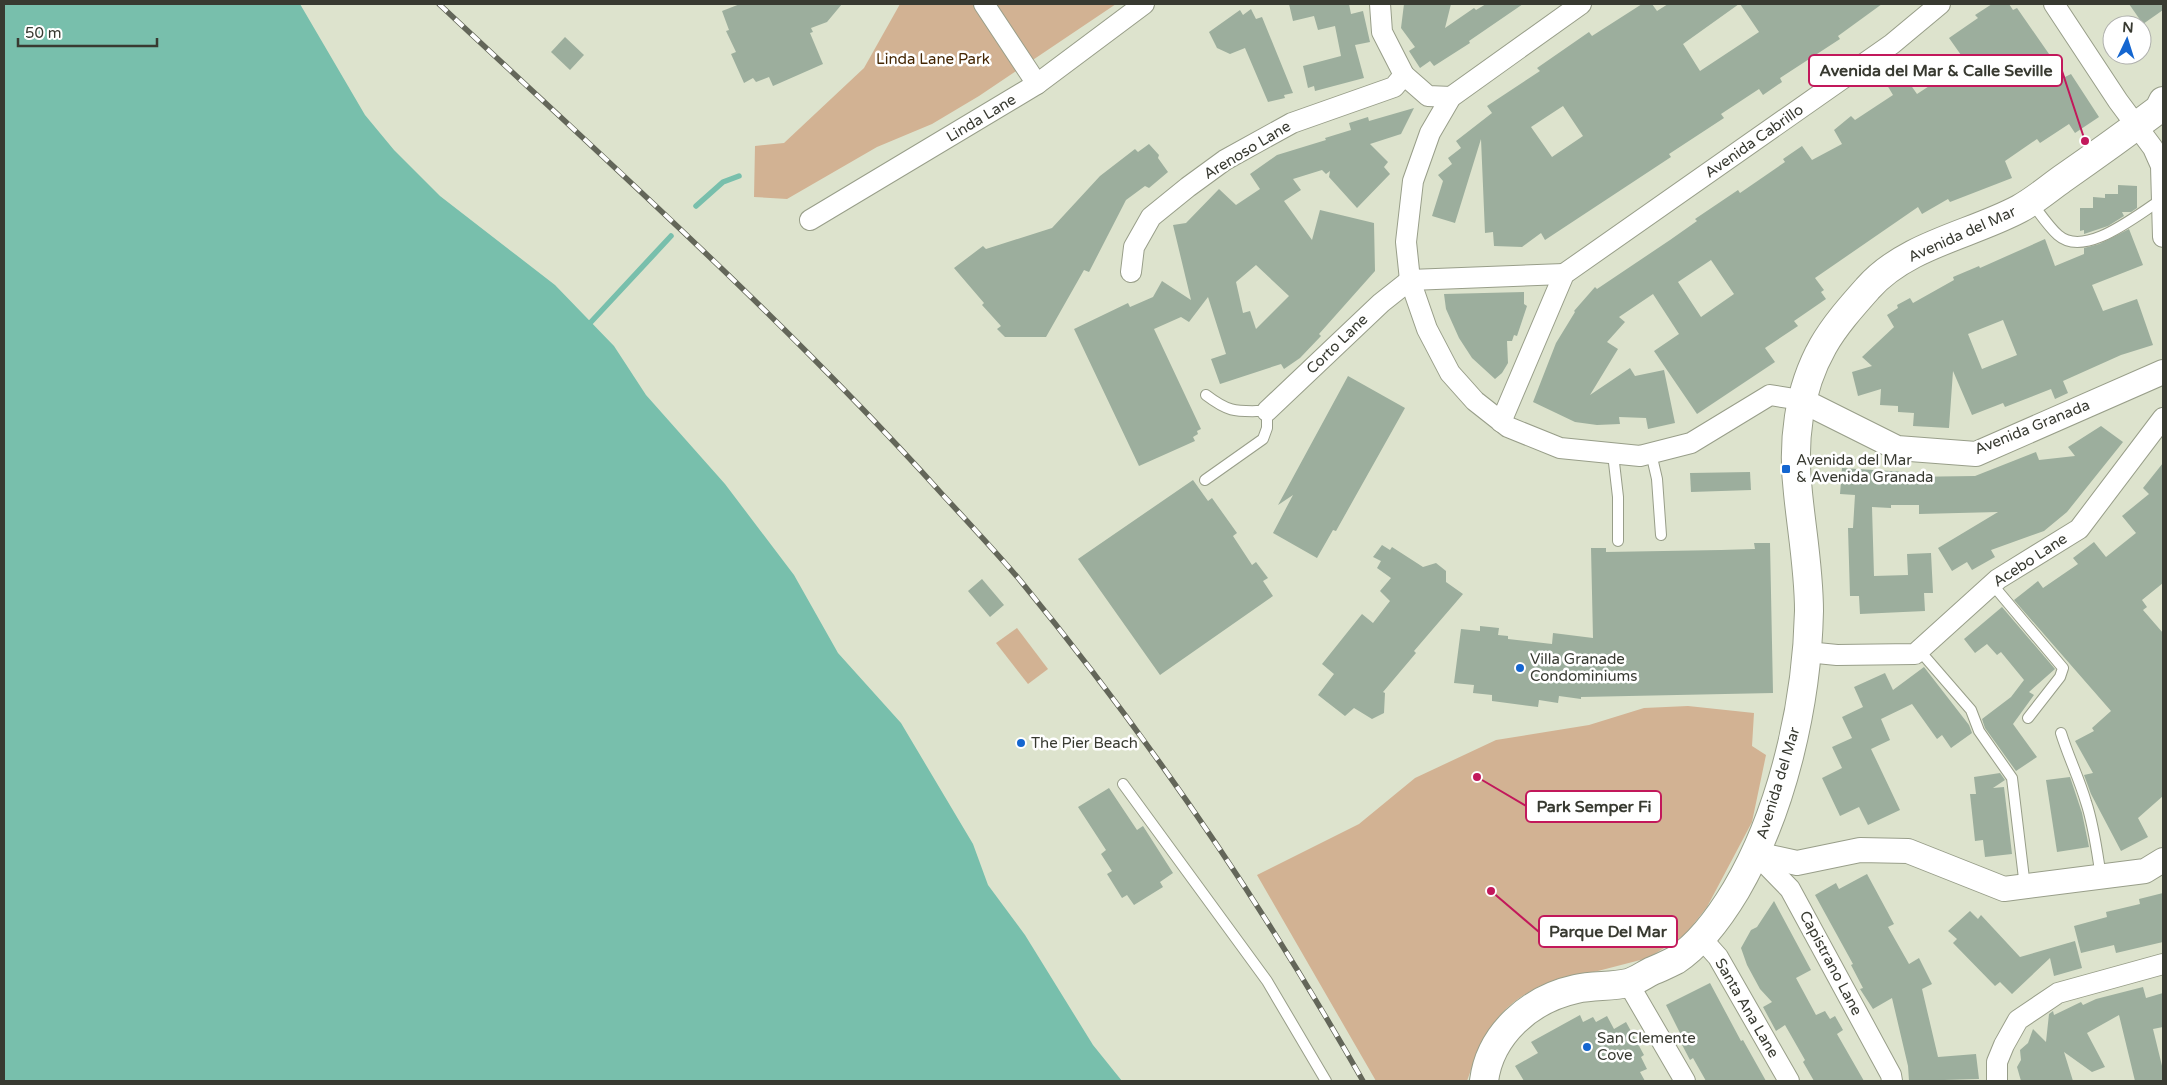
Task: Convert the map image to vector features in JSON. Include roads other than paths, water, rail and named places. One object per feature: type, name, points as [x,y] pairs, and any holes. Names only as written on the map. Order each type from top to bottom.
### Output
[{"type":"main road","name":"Avenida del Mar","points":[[1484,1081],[1486,1064],[1502,1036],[1521,1014],[1550,997],[1574,989],[1628,983],[1676,959],[1701,938],[1734,893],[1756,854],[1795,733],[1808,652],[1809,571],[1798,490],[1797,463],[1801,400],[1823,346],[1870,285],[1894,266],[1919,251],[2020,208],[2136,126],[2158,109],[2163,101]]},
{"type":"street","points":[[984,4],[1036,84]]},
{"type":"street","name":"Linda Lane","points":[[810,220],[1036,84],[1144,4]]},
{"type":"street","points":[[1380,4],[1382,32],[1404,75],[1428,96],[1451,97],[1581,4]]},
{"type":"street","name":"Avenida Cabrillo","points":[[1564,274],[1892,44],[1940,4]]},
{"type":"street","points":[[2054,4],[2136,126],[2153,148],[2161,166],[2163,238]]},
{"type":"street","name":"Arenoso Lane","points":[[1131,272],[1134,247],[1151,217],[1225,160],[1292,123],[1394,87],[1404,75]]},
{"type":"street","name":"Avenida Granada","points":[[1451,97],[1430,133],[1413,181],[1406,242],[1410,280],[1427,329],[1450,373],[1475,400],[1508,428],[1560,448],[1640,456],[1691,443],[1770,395],[1801,400],[1897,448],[1976,454],[2163,372]]},
{"type":"street","points":[[1410,280],[1564,274],[1501,422]]},
{"type":"street","name":"Corto Lane","points":[[1267,411],[1381,303],[1410,280]]},
{"type":"street","name":"Acebo Lane","points":[[1919,650],[1992,584],[2079,529],[2163,418]]},
{"type":"street","points":[[1808,652],[1837,656],[1915,654],[1919,650]]},
{"type":"street","points":[[1756,854],[1797,863],[1860,850],[1908,851],[2004,889],[2145,872],[2163,860]]},
{"type":"street","name":"Capistrano Lane","points":[[1756,854],[1790,889],[1891,1075],[1892,1081]]},
{"type":"street","name":"Santa Ana Lane","points":[[1701,938],[1718,957],[1789,1081]]},
{"type":"street","points":[[1997,1081],[1998,1062],[2004,1045],[2018,1020],[2058,993],[2163,964]]},
{"type":"street","points":[[1628,983],[1686,1081]]},
{"type":"lane","points":[[2030,201],[2058,236],[2080,242],[2094,240],[2161,200]]},
{"type":"lane","points":[[1205,480],[1263,439],[1267,428],[1267,411],[1239,411],[1224,408],[1206,395]]},
{"type":"lane","points":[[1613,454],[1618,497],[1618,541]]},
{"type":"lane","points":[[1651,454],[1657,479],[1661,535]]},
{"type":"lane","points":[[1992,584],[2063,668],[2060,677],[2028,718]]},
{"type":"lane","points":[[1919,650],[1971,710],[1979,731],[2012,778],[2026,886]]},
{"type":"lane","points":[[2061,733],[2071,765],[2086,800],[2093,827],[2101,877]]},
{"type":"lane","points":[[1123,784],[1266,981],[1326,1081]]},
{"type":"water","points":[[4,4],[300,4],[365,115],[394,150],[440,196],[555,285],[614,346],[646,395],[725,484],[794,575],[838,653],[901,723],[973,844],[988,885],[1025,935],[1093,1045],[1122,1081],[4,1081]]},
{"type":"waterway","points":[[696,206],[723,182],[739,176]]},
{"type":"waterway","points":[[591,322],[671,236]]},
{"type":"railway","points":[[439,4],[632,183],[759,305],[882,430],[1019,579],[1113,699],[1202,823],[1285,950],[1363,1081]]},
{"type":"place","name":"Avenida del Mar & Calle Seville","points":[[2085,141]]},
{"type":"place","name":"Avenida del Mar & Avenida Granada","points":[[1786,469]]},
{"type":"place","name":"Villa Granade Condominiums","points":[[1520,668]]},
{"type":"place","name":"The Pier Beach","points":[[1021,743]]},
{"type":"place","name":"Park Semper Fi","points":[[1477,777]]},
{"type":"place","name":"Parque Del Mar","points":[[1491,891]]},
{"type":"place","name":"San Clemente Cove","points":[[1587,1047]]},
{"type":"park label","name":"Linda Lane Park","points":[[933,59]]}]
